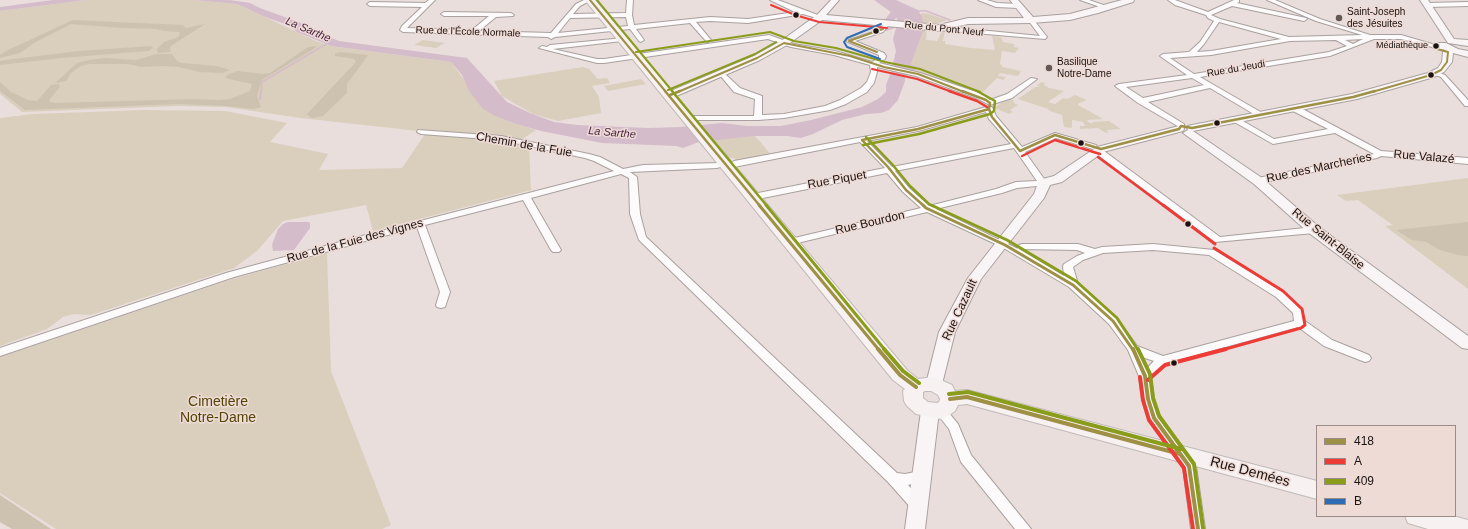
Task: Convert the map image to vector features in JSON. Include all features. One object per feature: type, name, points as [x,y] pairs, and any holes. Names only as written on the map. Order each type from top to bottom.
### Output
[{"type":"main road","points":[[589,0],[692,121],[789,242],[900,375],[925,386],[945,390],[940,407],[923,408],[914,401],[913,391],[925,386]]},
{"type":"main road","name":"Rue Demées","points":[[940,407],[967,397],[1316,490]]},
{"type":"main road","points":[[1420,517],[1465,529]]},
{"type":"street","name":"Rue de l'École Normale","points":[[432,0],[402,28],[403,30],[554,35],[710,20],[748,21],[804,12]]},
{"type":"street","points":[[542,48],[578,5],[589,0]]},
{"type":"street","points":[[630,0],[629,14],[632,28],[641,40]]},
{"type":"street","points":[[773,0],[820,17]]},
{"type":"street","points":[[670,95],[757,58],[784,43],[820,17],[835,0]]},
{"type":"street","points":[[981,0],[996,5],[1017,1],[1032,20]]},
{"type":"street","points":[[1083,0],[1106,7]]},
{"type":"street","points":[[939,28],[968,21],[1032,20],[1070,17],[1130,0]]},
{"type":"street","points":[[1171,0],[1176,4],[1208,14],[1210,17],[1218,20],[1290,39]]},
{"type":"street","points":[[1224,0],[1316,20],[1373,37]]},
{"type":"street","points":[[1270,0],[1316,20]]},
{"type":"street","points":[[1462,0],[1468,3]]},
{"type":"street","points":[[1208,14],[1235,2]]},
{"type":"street","points":[[542,48],[597,62],[764,37],[773,38],[784,43],[843,54],[884,67],[918,74],[986,100],[992,117],[1018,148],[1043,183],[1058,179],[1098,150],[1233,119],[1353,97],[1438,71],[1447,62],[1447,47],[1426,2],[1468,3]]},
{"type":"street","points":[[370,4],[427,5]]},
{"type":"street","points":[[444,14],[511,15]]},
{"type":"street","points":[[568,16],[629,14]]},
{"type":"street","points":[[474,32],[494,15]]},
{"type":"street","name":"Rue du Pont Neuf","points":[[820,17],[888,26],[939,28],[1043,38],[1044,37],[1032,20]]},
{"type":"street","points":[[1192,53],[1202,43],[1218,20]]},
{"type":"street","points":[[692,22],[708,40]]},
{"type":"street","points":[[873,64],[882,59],[882,54],[849,42],[888,26]]},
{"type":"street","points":[[1260,114],[1193,76],[1163,56],[1211,53],[1290,39],[1373,37],[1401,37],[1447,47],[1468,54]]},
{"type":"street","name":"Rue du Jeudi","points":[[1141,101],[1119,86],[1193,76],[1330,54],[1373,37]]},
{"type":"street","points":[[1337,38],[1353,46]]},
{"type":"street","points":[[542,48],[622,39]]},
{"type":"street","points":[[1447,47],[1468,43]]},
{"type":"street","points":[[692,121],[758,118],[805,113],[843,102],[858,94],[870,83],[874,72],[873,64]]},
{"type":"street","points":[[1438,71],[1468,104]]},
{"type":"street","points":[[721,73],[737,90],[759,98],[758,118]]},
{"type":"street","points":[[734,164],[918,129],[989,106],[1000,98],[1009,96],[1033,79]]},
{"type":"street","points":[[1141,101],[1211,86]]},
{"type":"street","points":[[1141,101],[1185,129]]},
{"type":"street","points":[[1294,108],[1379,153]]},
{"type":"street","points":[[1233,119],[1272,142],[1336,130]]},
{"type":"street","name":"Rue Saint-Blaise","points":[[1185,129],[1258,181],[1314,230],[1468,344]]},
{"type":"street","name":"Chemin de la Fuie","points":[[421,132],[501,138],[586,156],[597,159],[623,171]]},
{"type":"street","name":"Rue Piquet","points":[[753,197],[890,170],[1018,148],[1055,135],[1098,150],[1218,240]]},
{"type":"street","points":[[862,140],[890,170],[906,190],[926,208],[1001,243],[1073,285],[1113,321],[1133,349],[1145,376],[1148,399],[1154,418],[1188,466],[1198,529]]},
{"type":"street","name":"Rue des Marcheries","points":[[1258,181],[1378,156],[1379,153]]},
{"type":"street","name":"Rue Valazé","points":[[1379,153],[1468,161]]},
{"type":"street","name":"Rue de la Fuie des Vignes","points":[[0,352],[230,275],[526,196],[623,171],[643,168],[717,165]]},
{"type":"street","points":[[623,171],[633,177],[636,214],[642,238],[893,478],[917,505]]},
{"type":"street","name":"Rue Bourdon","points":[[789,242],[999,191],[1016,185],[1043,183]]},
{"type":"street","name":"Rue Cazault","points":[[925,386],[948,332],[975,278],[1040,195],[1044,185],[1043,183]]},
{"type":"street","points":[[526,196],[556,250]]},
{"type":"street","points":[[420,224],[445,292],[441,305]]},
{"type":"street","points":[[1212,252],[1218,240],[1314,230]]},
{"type":"street","points":[[1022,247],[1078,247],[1094,252]]},
{"type":"street","points":[[1041,266],[1058,268],[1068,266],[1080,258],[1094,252],[1115,248],[1152,247],[1212,252],[1280,295],[1298,312],[1300,323],[1328,343],[1365,358]]},
{"type":"street","points":[[1068,266],[1073,285]]},
{"type":"street","points":[[1145,376],[1163,360],[1300,323]]},
{"type":"street","points":[[1133,349],[1163,360]]},
{"type":"street","points":[[940,407],[954,427],[966,458],[1024,529]]},
{"type":"street","points":[[915,529],[920,477],[940,407]]},
{"type":"street","points":[[893,478],[905,480],[920,477]]},
{"type":"green space","points":[[86,0],[192,0],[237,4],[316,41],[331,46],[451,62],[486,110],[516,124],[536,130],[518,142],[300,118],[226,107],[178,106],[22,112],[0,94],[0,11]]},
{"type":"green space","points":[[924,13],[947,20],[934,25],[924,26],[920,14]]},
{"type":"green space","points":[[924,29],[927,29],[926,40],[937,41],[942,31],[945,31],[943,41],[945,41],[945,44],[971,48],[995,50],[992,36],[1001,37],[1003,42],[1014,44],[1014,47],[1019,48],[1015,53],[1002,51],[1000,64],[1002,67],[1021,71],[1018,76],[1000,73],[998,76],[1006,77],[1003,80],[997,78],[981,94],[915,71],[918,68],[911,64]]},
{"type":"green space","points":[[423,40],[445,43],[436,48],[414,45]]},
{"type":"green space","points":[[583,67],[589,69],[598,79],[607,78],[610,83],[592,86],[599,97],[601,113],[558,121],[533,114],[502,96],[494,81]]},
{"type":"green space","points":[[641,79],[646,84],[608,91],[604,86]]},
{"type":"green space","points":[[1041,82],[1045,83],[1044,85],[1049,88],[1064,91],[1048,102],[1055,104],[1063,98],[1067,99],[1075,95],[1087,100],[1079,103],[1078,105],[1103,119],[1087,120],[1088,122],[1093,124],[1092,122],[1109,121],[1121,129],[1106,130],[1109,132],[1106,133],[1098,128],[1080,129],[1080,126],[1085,126],[1083,122],[1072,120],[1071,128],[1064,127],[1062,115],[1018,99],[1035,87],[1040,87],[1037,86]]},
{"type":"green space","points":[[1006,98],[1013,100],[1014,103],[1018,105],[1010,110],[1013,112],[1009,114],[995,108]]},
{"type":"green space","points":[[145,110],[225,111],[287,123],[270,142],[328,154],[319,170],[402,168],[425,134],[476,138],[529,147],[531,190],[373,231],[366,205],[283,221],[257,251],[234,268],[91,315],[74,314],[63,317],[47,329],[0,346],[0,118],[33,114]]},
{"type":"green space","points":[[755,136],[772,156],[736,161],[734,158],[728,158],[713,140]]},
{"type":"green space","points":[[1468,178],[1468,289],[1385,226],[1393,225],[1358,200],[1346,201],[1337,195]]},
{"type":"green space","name":"Cimetière Notre-Dame","points":[[327,253],[331,371],[391,525],[382,529],[56,529],[0,493],[0,357],[232,279]]},
{"type":"shaded area","points":[[73,20],[183,25],[186,28],[205,24],[171,46],[171,52],[158,53],[157,49],[164,42],[178,37],[180,34],[179,32],[156,29],[71,24],[34,43],[20,53],[0,58],[0,55],[6,51]]},
{"type":"shaded area","points":[[151,46],[153,48],[148,51],[61,58],[0,65],[0,61],[6,60],[78,51]]},
{"type":"shaded area","points":[[316,46],[262,80],[257,96],[261,107],[254,109],[179,104],[25,110],[0,91],[0,82],[11,92],[28,100],[37,101],[51,85],[59,84],[60,87],[49,100],[50,102],[55,103],[230,99],[250,91],[252,84],[225,78],[229,74],[238,71],[263,74],[270,73],[308,47]]},
{"type":"shaded area","points":[[340,52],[368,55],[347,84],[347,93],[323,116],[313,118],[310,117],[307,114],[356,62],[354,59],[335,56],[335,54]]},
{"type":"shaded area","points":[[156,54],[172,54],[177,61],[182,63],[217,66],[230,70],[222,73],[200,72],[179,67],[141,67],[128,64],[89,64],[81,66],[71,73],[66,81],[55,83],[77,63],[105,58],[136,60]]},
{"type":"shaded area","points":[[1468,222],[1468,256],[1440,250],[1426,242],[1412,240],[1396,230]]},
{"type":"shaded area","points":[[0,495],[51,529],[12,529],[0,522]]},
{"type":"water","points":[[53,0],[86,0],[0,11],[0,7]]},
{"type":"water","points":[[192,0],[230,0],[250,3],[312,27],[322,34],[339,41],[467,58],[507,102],[554,122],[577,125],[648,128],[722,123],[747,126],[781,126],[862,107],[878,99],[886,92],[886,85],[896,51],[893,39],[898,21],[895,15],[874,0],[896,0],[918,10],[922,17],[924,29],[911,64],[918,68],[905,77],[898,100],[889,110],[881,113],[866,114],[842,120],[801,138],[788,136],[755,136],[699,142],[683,148],[676,146],[602,143],[541,131],[516,124],[493,115],[482,108],[469,91],[462,75],[451,62],[331,46],[297,32],[288,25],[265,17],[237,4]]},
{"type":"water","points":[[288,222],[308,222],[310,223],[310,228],[294,250],[273,251],[272,245],[278,229],[283,224]]},
{"type":"waterway","name":"La Sarthe","points":[[884,0],[898,8],[883,29],[910,19],[910,21]]},
{"type":"waterway","points":[[918,11],[926,11],[950,20]]},
{"type":"waterway","points":[[261,92],[262,82],[328,43]]},
{"type":"waterway","points":[[260,99],[261,91]]},
{"type":"transit line","name":"418","points":[[590,0],[900,375],[916,387]]},
{"type":"transit line","name":"409","points":[[597,0],[903,371],[919,383]]},
{"type":"transit line","name":"A","points":[[771,5],[795,15],[819,22],[887,28]]},
{"type":"transit line","name":"B","points":[[880,59],[847,47],[844,42],[847,38],[881,24]]},
{"type":"transit line","name":"418","points":[[877,52],[849,41],[883,29]]},
{"type":"transit line","name":"409","points":[[636,52],[770,32],[794,41],[836,48],[885,62],[920,69],[981,92],[995,101],[994,111],[990,114],[919,134],[863,145]]},
{"type":"transit line","name":"409","points":[[668,90],[755,54],[776,42]]},
{"type":"transit line","name":"418","points":[[670,95],[757,58],[784,43],[850,56],[884,67],[918,74],[986,100],[990,103],[989,109]]},
{"type":"transit line","name":"418","points":[[989,109],[992,117],[1020,151],[1055,135],[1101,149],[1179,129],[1181,126],[1192,128],[1353,97],[1431,75],[1441,70],[1447,62],[1448,52],[1437,49],[1436,46]]},
{"type":"transit line","name":"A","points":[[872,69],[917,79],[977,101],[987,107]]},
{"type":"transit line","name":"418","points":[[862,140],[918,129],[989,109]]},
{"type":"transit line","name":"409","points":[[866,137],[892,164],[910,186],[929,204],[1007,240],[1076,281],[1117,318],[1137,347],[1150,374],[1153,398],[1159,416],[1194,464],[1203,528]]},
{"type":"transit line","name":"418","points":[[862,140],[888,167],[906,190],[926,208],[1005,245],[1073,285],[1113,321],[1133,349],[1145,376],[1148,399],[1154,418],[1189,466],[1198,529]]},
{"type":"transit line","name":"A","points":[[1022,156],[1055,140],[1100,154]]},
{"type":"transit line","name":"A","points":[[1098,157],[1215,244]]},
{"type":"transit line","name":"A","points":[[1148,380],[1165,365],[1301,328],[1305,325],[1302,309],[1283,291],[1214,248]]},
{"type":"transit line","name":"A","points":[[1140,377],[1143,400],[1149,420],[1184,468],[1193,529]]},
{"type":"transit line","name":"409","points":[[949,394],[968,392],[1181,449]]},
{"type":"transit line","name":"418","points":[[950,399],[967,397],[1180,454]]},
{"type":"place","name":"Saint-Joseph des Jésuites","points":[[1339,18]]},
{"type":"place","name":"Médiathèque","points":[[1436,46]]},
{"type":"place","name":"Basilique Notre-Dame","points":[[1049,68]]}]
